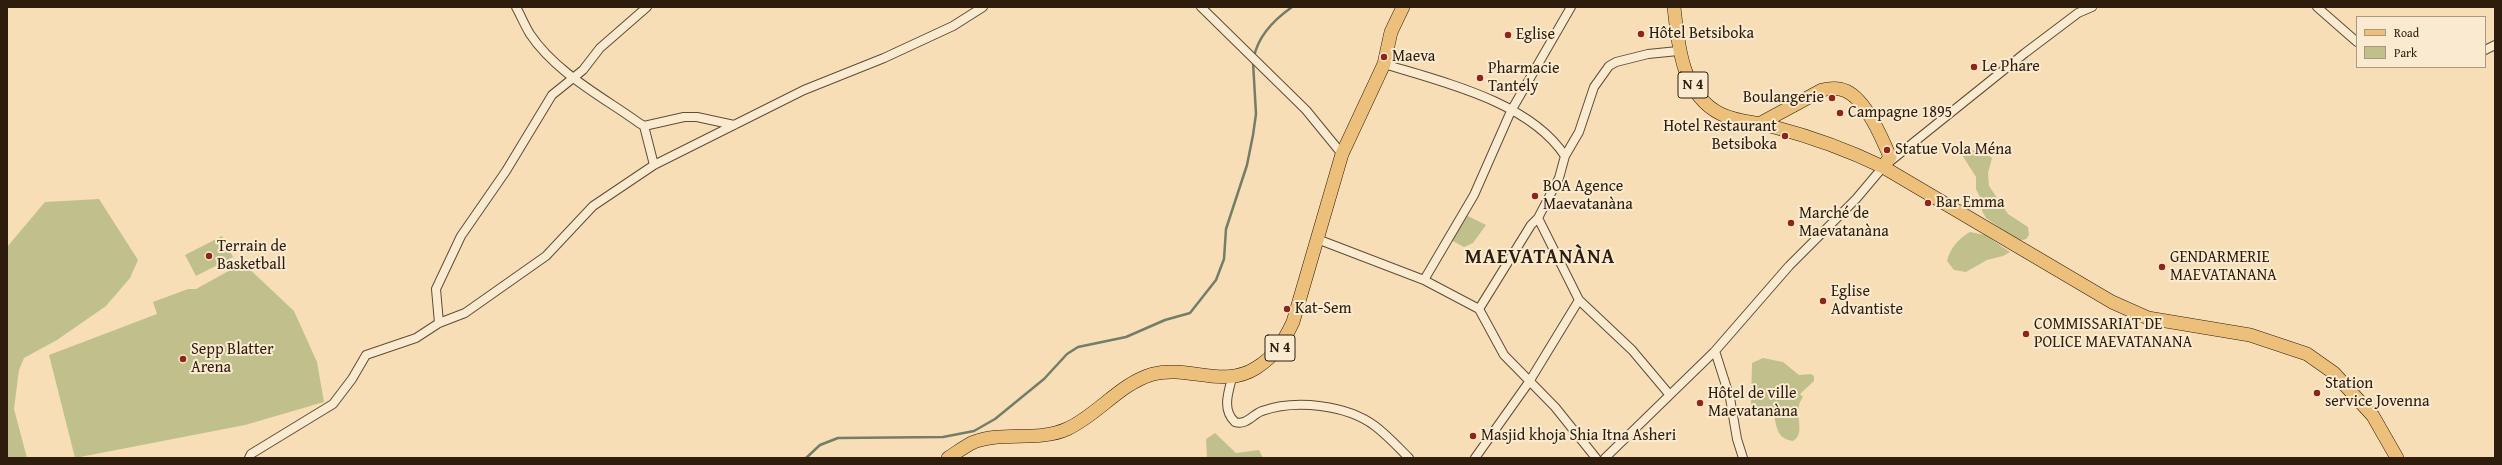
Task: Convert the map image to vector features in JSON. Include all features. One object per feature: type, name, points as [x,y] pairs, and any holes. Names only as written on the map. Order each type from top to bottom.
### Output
[{"type":"main road","name":"N 4","points":[[948,458],[974,442],[1054,434],[1067,429],[1089,417],[1104,403],[1138,380],[1154,374],[1176,372],[1232,378],[1248,374],[1268,361],[1282,346],[1292,322],[1342,154],[1384,64],[1391,32],[1403,7]]},
{"type":"main road","name":"N 4","points":[[1674,7],[1678,51],[1688,77],[1708,105],[1721,114],[1761,123],[1829,143],[1883,167],[2112,302],[2148,318],[2250,335],[2290,346],[2316,359],[2334,373],[2373,416],[2397,458]]},
{"type":"main road","points":[[1761,123],[1822,90],[1830,88],[1846,91],[1858,101],[1882,136],[1890,157],[1883,167]]},
{"type":"street","points":[[516,7],[530,34],[546,54],[572,76],[644,126],[654,165]]},
{"type":"street","points":[[439,323],[436,289],[461,236],[506,171],[552,95],[572,76],[583,70],[600,48],[647,7]]},
{"type":"street","points":[[249,458],[251,454],[333,404],[352,379],[366,355],[416,338],[439,323],[466,313],[546,256],[593,206],[654,165],[804,90],[884,58],[953,26],[983,7]]},
{"type":"street","points":[[1201,7],[1265,68],[1306,110],[1342,154]]},
{"type":"street","points":[[1424,280],[1474,195],[1511,111],[1571,7]]},
{"type":"street","points":[[1605,458],[1714,351],[1789,266],[1818,240],[1883,167],[2066,22],[2078,13],[2092,7]]},
{"type":"street","points":[[2317,7],[2356,41]]},
{"type":"street","points":[[2486,50],[2495,45]]},
{"type":"street","points":[[1479,309],[1538,218],[1559,178],[1565,156],[1579,132],[1594,88],[1609,66],[1616,62],[1648,54],[1678,51]]},
{"type":"street","points":[[1384,64],[1491,98],[1535,125],[1557,143],[1565,156]]},
{"type":"street","points":[[644,126],[684,117],[697,117],[734,125]]},
{"type":"street","points":[[1538,218],[1579,300],[1632,350],[1669,394]]},
{"type":"street","points":[[1317,240],[1424,280],[1479,309],[1504,355],[1555,407],[1596,458]]},
{"type":"street","points":[[1475,458],[1529,382],[1579,300]]},
{"type":"street","points":[[1714,351],[1730,398],[1737,439],[1743,458]]},
{"type":"street","points":[[1232,378],[1227,404],[1228,412],[1235,422],[1243,423],[1261,411],[1280,407],[1333,409],[1358,417],[1375,426],[1409,458]]},
{"type":"green space","points":[[1966,150],[1982,151],[1992,158],[1988,173],[1989,186],[2008,214],[2028,227],[2029,235],[2026,239],[2019,241],[1986,218],[1982,211],[1981,199],[1976,189],[1976,177],[1962,155]]},
{"type":"green space","points":[[99,199],[138,260],[130,278],[106,306],[57,340],[24,358],[19,370],[14,409],[27,458],[7,458],[7,247],[45,202]]},
{"type":"green space","points":[[1464,214],[1486,225],[1473,243],[1464,247],[1449,239]]},
{"type":"green space","points":[[1970,232],[1985,235],[2010,252],[2003,256],[1987,260],[1966,272],[1954,270],[1947,261],[1948,256],[1962,237]]},
{"type":"green space","name":"Terrain de Basketball","points":[[222,236],[233,257],[196,276],[185,255]]},
{"type":"green space","name":"Sepp Blatter Arena","points":[[243,263],[294,311],[317,362],[324,402],[245,425],[75,458],[49,355],[157,314],[153,302],[188,289],[196,289]]},
{"type":"green space","points":[[1763,358],[1783,362],[1799,375],[1811,374],[1814,376],[1814,381],[1800,394],[1803,397],[1799,404],[1798,410],[1799,434],[1793,441],[1786,439],[1779,432],[1770,408],[1754,408],[1751,405],[1752,363]]},
{"type":"green space","points":[[1215,433],[1236,453],[1259,450],[1263,458],[1207,458],[1206,439]]},
{"type":"waterway","points":[[1254,57],[1263,35],[1279,17],[1292,7]]},
{"type":"waterway","points":[[806,458],[820,445],[838,438],[943,437],[974,431],[995,419],[1044,379],[1067,354],[1078,347],[1126,337],[1165,320],[1190,313],[1216,280],[1224,259],[1226,229],[1247,165],[1253,135],[1256,114],[1253,62]]},
{"type":"place","name":"Hôtel Betsiboka","points":[[1641,34]]},
{"type":"place","name":"Eglise","points":[[1508,35]]},
{"type":"place","name":"Maeva","points":[[1384,57]]},
{"type":"place","name":"Le Phare","points":[[1974,67]]},
{"type":"place","name":"Pharmacie Tantely","points":[[1480,78]]},
{"type":"place","name":"Boulangerie","points":[[1832,98]]},
{"type":"place","name":"Campagne 1895","points":[[1840,113]]},
{"type":"place","name":"Hotel Restaurant Betsiboka","points":[[1785,136]]},
{"type":"place","name":"Statue Vola Ména","points":[[1887,150]]},
{"type":"place","name":"BOA Agence Maevatanàna","points":[[1535,196]]},
{"type":"place","name":"Bar Emma","points":[[1928,203]]},
{"type":"place","name":"Marché de Maevatanàna","points":[[1791,223]]},
{"type":"place","name":"Terrain de Basketball","points":[[209,256]]},
{"type":"place","name":"GENDARMERIE MAEVATANANA","points":[[2162,267]]},
{"type":"place","name":"Eglise Advantiste","points":[[1823,301]]},
{"type":"place","name":"Kat-Sem","points":[[1287,309]]},
{"type":"place","name":"COMMISSARIAT DE POLICE MAEVATANANA","points":[[2026,334]]},
{"type":"place","name":"Sepp Blatter Arena","points":[[183,359]]},
{"type":"place","name":"Station service Jovenna","points":[[2317,393]]},
{"type":"place","name":"Hôtel de ville Maevatanàna","points":[[1700,403]]},
{"type":"place","name":"Masjid khoja Shia Itna Asheri","points":[[1473,436]]},
{"type":"district","name":"MAEVATANÀNA","points":[[1540,258]]}]
